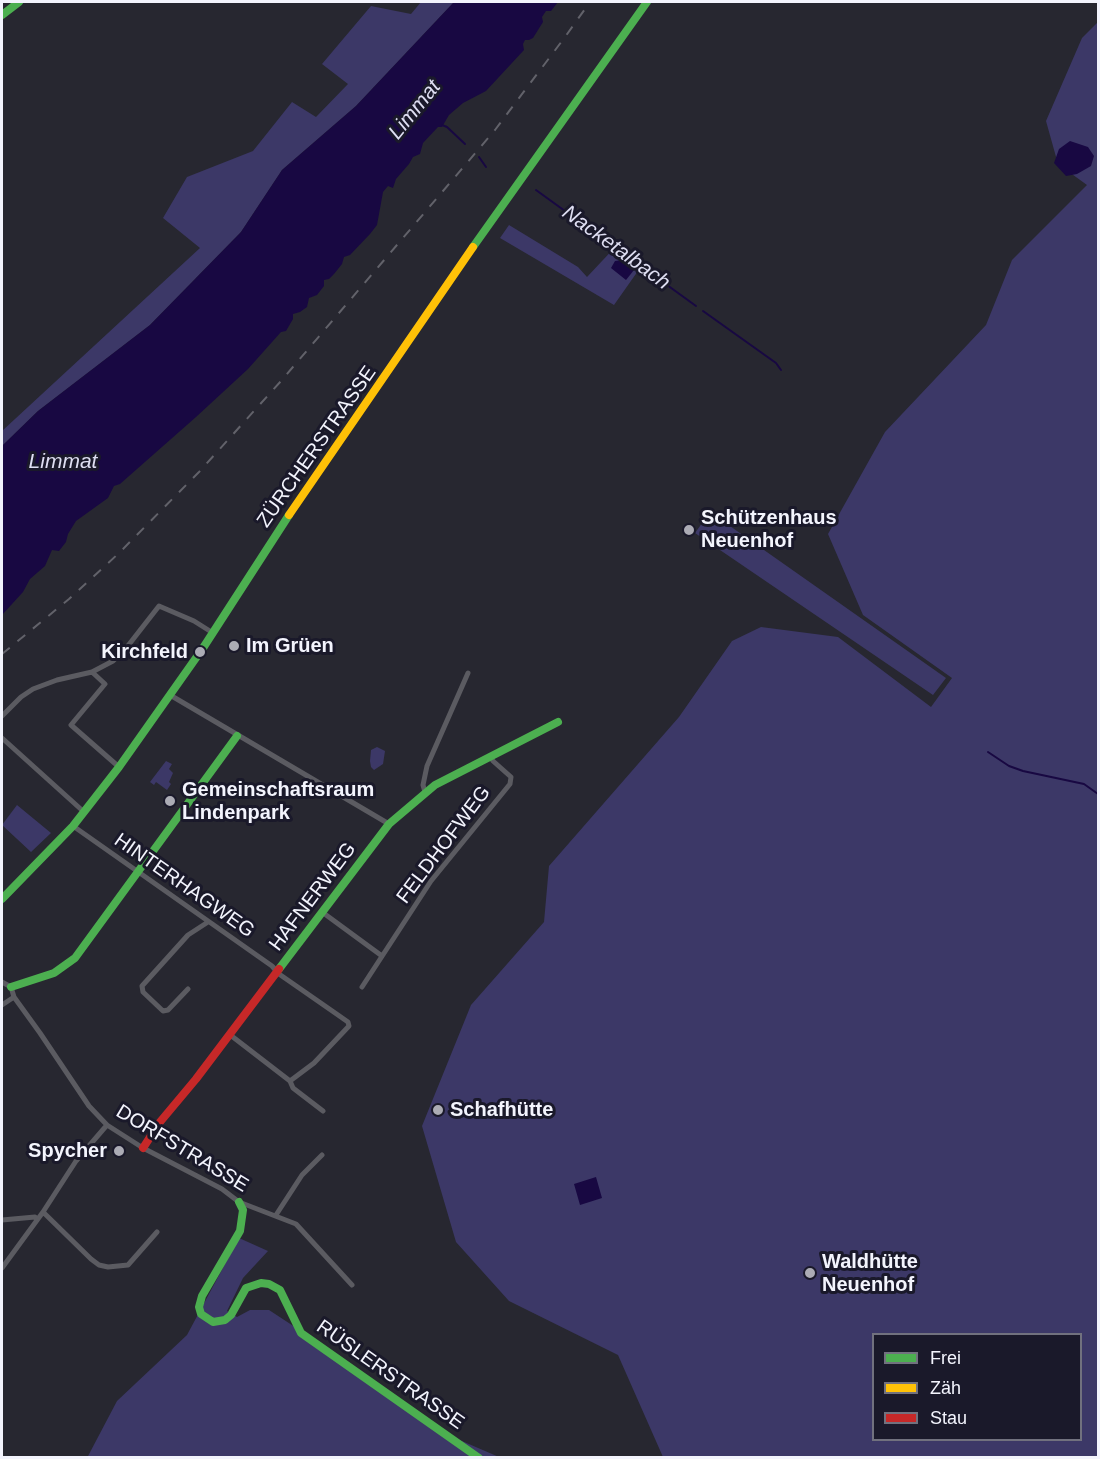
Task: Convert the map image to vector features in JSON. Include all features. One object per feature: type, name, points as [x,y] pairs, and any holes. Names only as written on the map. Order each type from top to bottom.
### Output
[{"type":"main road","points":[[2,15],[19,2]]},
{"type":"main road","name":"ZÜRCHERSTRASSE","points":[[2,899],[73,825],[119,767],[213,633],[274,538],[467,256],[647,2]]},
{"type":"main road","name":"HAFNERWEG","points":[[143,1148],[160,1122],[196,1079],[389,824],[435,785],[558,722]]},
{"type":"main road","points":[[11,987],[54,973],[75,958],[237,736]]},
{"type":"main road","name":"RÜSLERSTRASSE","points":[[239,1202],[243,1210],[240,1232],[202,1296],[199,1307],[201,1314],[213,1322],[225,1320],[231,1315],[246,1288],[253,1284],[269,1284],[280,1290],[301,1333],[327,1353],[431,1422],[479,1458]]},
{"type":"street","points":[[2,716],[21,697],[33,689],[57,680],[92,672],[113,661],[159,606],[213,633]]},
{"type":"street","points":[[92,672],[105,684],[71,725],[119,767]]},
{"type":"street","points":[[425,792],[423,785],[427,766],[468,673]]},
{"type":"street","points":[[170,695],[389,824]]},
{"type":"street","points":[[2,738],[84,812]]},
{"type":"street","name":"FELDHOFWEG","points":[[362,987],[431,881],[510,784],[511,777],[490,756]]},
{"type":"street","name":"HINTERHAGWEG","points":[[73,825],[348,1022],[349,1026],[314,1063],[290,1081]]},
{"type":"street","points":[[322,912],[382,956]]},
{"type":"street","points":[[188,989],[168,1010],[163,1011],[143,992],[142,986],[188,935],[208,922]]},
{"type":"street","points":[[2,982],[7,987],[11,987]]},
{"type":"street","name":"DORFSTRASSE","points":[[11,987],[14,997],[88,1106],[107,1125],[143,1148],[203,1178],[239,1202],[296,1224],[352,1285]]},
{"type":"street","points":[[2,1005],[14,997]]},
{"type":"street","points":[[229,1034],[290,1081],[293,1088],[323,1111]]},
{"type":"street","points":[[2,1268],[76,1161],[107,1125]]},
{"type":"street","points":[[276,1215],[302,1175],[321,1155]]},
{"type":"street","points":[[42,1212],[91,1259],[99,1265],[108,1267],[128,1265],[157,1232]]},
{"type":"street","points":[[2,1220],[37,1218]]},
{"type":"shaded area","points":[[421,2],[454,2],[356,106],[282,170],[241,232],[150,325],[38,411],[2,446],[2,431],[200,248],[163,218],[187,177],[253,151],[292,102],[316,117],[348,84],[322,64],[371,6],[411,14]]},
{"type":"shaded area","points":[[1098,22],[1098,1457],[663,1457],[618,1355],[509,1301],[456,1242],[422,1126],[471,1005],[544,922],[549,866],[679,717],[732,641],[761,627],[838,637],[931,707],[952,678],[863,615],[828,534],[885,432],[986,325],[1012,260],[1087,185],[1058,164],[1046,121],[1082,38]]},
{"type":"shaded area","points":[[509,225],[578,267],[587,277],[618,244],[645,261],[614,305],[500,238]]},
{"type":"shaded area","points":[[710,512],[946,678],[933,695],[695,533]]},
{"type":"shaded area","points":[[377,747],[385,751],[383,764],[374,770],[370,761],[371,750]]},
{"type":"shaded area","points":[[166,761],[172,764],[169,769],[173,773],[167,790],[156,782],[154,785],[150,782]]},
{"type":"shaded area","points":[[17,805],[51,833],[31,852],[2,825]]},
{"type":"shaded area","points":[[239,1238],[268,1251],[243,1278],[227,1311],[237,1317],[250,1310],[269,1310],[330,1350],[434,1429],[499,1457],[87,1458],[117,1401],[187,1335]]},
{"type":"water","name":"Limmat","points":[[454,2],[558,2],[551,11],[546,11],[542,17],[543,22],[533,38],[525,40],[524,50],[486,91],[463,103],[449,115],[442,127],[438,127],[423,143],[420,154],[413,157],[396,179],[393,188],[388,186],[383,192],[377,225],[350,255],[344,257],[342,264],[334,274],[324,280],[324,286],[317,295],[309,298],[307,307],[293,314],[293,319],[286,331],[281,332],[248,369],[196,417],[120,484],[114,486],[108,498],[76,521],[59,551],[52,550],[45,566],[30,579],[23,592],[2,615],[2,446],[38,411],[150,325],[241,232],[282,170],[356,106]]},
{"type":"water","points":[[1070,141],[1088,147],[1094,156],[1091,166],[1077,174],[1066,176],[1054,163],[1059,149]]},
{"type":"water","points":[[622,260],[634,270],[626,280],[611,268],[615,261]]},
{"type":"water","points":[[596,1177],[602,1198],[580,1205],[574,1184]]},
{"type":"waterway","name":"Nacketalbach","points":[[442,125],[465,144]]},
{"type":"waterway","name":"Nacketalbach","points":[[479,157],[486,167]]},
{"type":"waterway","name":"Nacketalbach","points":[[536,190],[696,306]]},
{"type":"waterway","name":"Nacketalbach","points":[[703,311],[776,363],[781,370]]},
{"type":"waterway","points":[[988,752],[1009,766],[1084,784],[1098,794]]},
{"type":"railway","points":[[2,654],[69,599],[119,553],[199,472],[281,381],[495,130],[590,2]]},
{"type":"traffic: fast","points":[[2,15],[19,2]]},
{"type":"traffic: fast","points":[[473,247],[647,2]]},
{"type":"traffic: fast","points":[[2,899],[73,826],[119,767],[203,648],[289,515]]},
{"type":"traffic: fast","points":[[279,969],[389,824],[435,785],[558,722]]},
{"type":"traffic: fast","points":[[11,987],[54,973],[75,958],[237,736]]},
{"type":"traffic: fast","points":[[239,1202],[243,1210],[240,1231],[202,1296],[199,1307],[201,1314],[213,1322],[225,1320],[231,1315],[246,1288],[261,1283],[269,1284],[280,1290],[301,1333],[479,1458]]},
{"type":"traffic: slow","points":[[289,515],[473,247]]},
{"type":"traffic: jam","points":[[143,1148],[160,1122],[196,1079],[279,969]]},
{"type":"place","name":"Schützenhaus Neuenhof","points":[[689,530]]},
{"type":"place","name":"Im Grüen","points":[[234,646]]},
{"type":"place","name":"Kirchfeld","points":[[200,652]]},
{"type":"place","name":"Gemeinschaftsraum Lindenpark","points":[[170,801]]},
{"type":"place","name":"Schafhütte","points":[[438,1110]]},
{"type":"place","name":"Spycher","points":[[119,1151]]},
{"type":"place","name":"Waldhütte Neuenhof","points":[[810,1273]]}]
